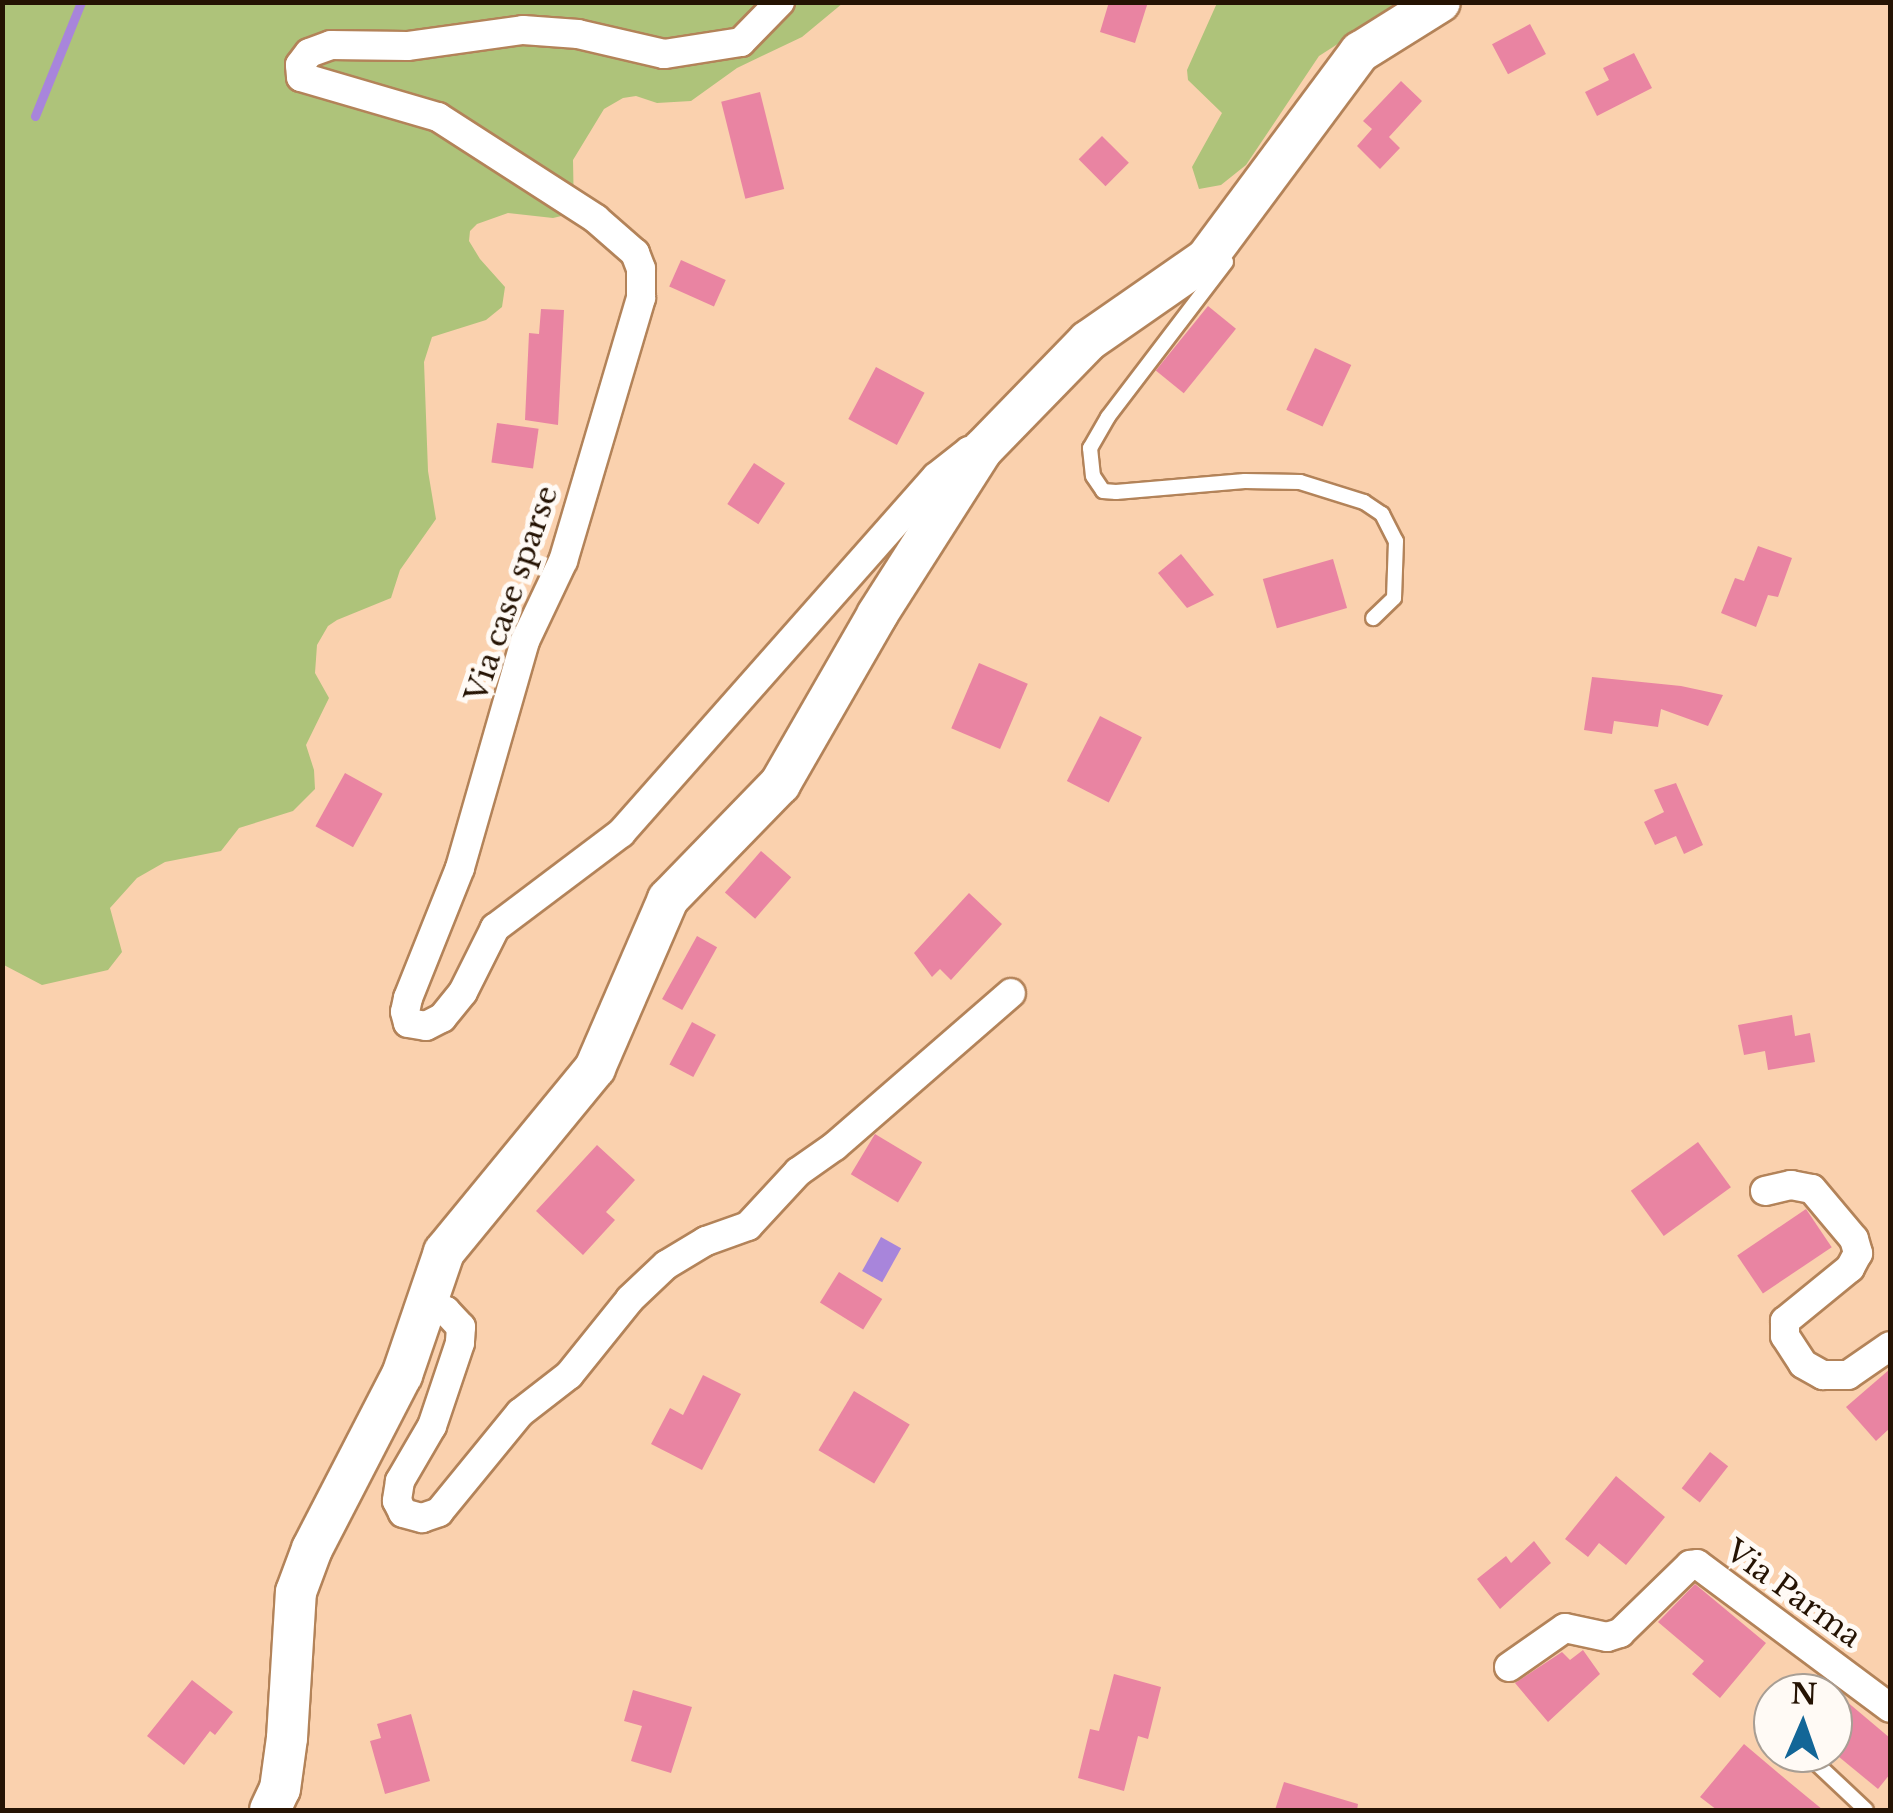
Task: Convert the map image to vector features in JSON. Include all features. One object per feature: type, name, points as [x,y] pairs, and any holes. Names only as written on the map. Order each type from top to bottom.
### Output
[{"type":"street","name":"Via case sparse","points":[[780,2],[741,42],[664,54],[578,34],[523,30],[407,46],[330,45],[309,52],[300,65],[301,77],[438,117],[596,219],[635,252],[641,268],[641,298],[563,561],[525,641],[460,868],[408,998],[408,1023],[426,1026],[442,1018],[462,992],[496,928],[621,834],[936,477],[969,451],[982,450]]},
{"type":"street","points":[[270,1810],[280,1789],[287,1738],[296,1592],[312,1549],[402,1376],[444,1252],[595,1068],[668,899],[780,784],[877,616],[982,450],[1088,340],[1206,259],[1360,52],[1440,2]]},
{"type":"street","points":[[425,1304],[446,1311],[461,1327],[460,1343],[432,1426],[400,1481],[396,1502],[403,1513],[422,1518],[438,1512],[520,1413],[568,1375],[630,1299],[666,1265],[706,1241],[748,1226],[798,1172],[835,1146],[1011,994]]},
{"type":"street","points":[[1765,1191],[1791,1185],[1812,1189],[1854,1238],[1858,1253],[1850,1268],[1785,1320],[1784,1336],[1803,1364],[1822,1375],[1848,1375],[1890,1346]]},
{"type":"street","name":"Via Parma","points":[[1509,1667],[1565,1628],[1607,1637],[1620,1633],[1690,1565],[1698,1564],[1890,1708]]},
{"type":"lane","points":[[1232,224],[1238,238],[1223,268],[1108,416],[1090,448],[1092,476],[1103,491],[1246,481],[1300,482],[1364,502],[1382,514],[1396,540],[1394,598],[1373,618]]},
{"type":"lane","points":[[1827,1773],[1866,1810]]},
{"type":"green space","points":[[2,3],[843,3],[802,37],[737,68],[691,101],[657,103],[636,96],[623,98],[604,109],[573,160],[574,213],[553,218],[508,213],[477,224],[470,231],[469,241],[480,259],[505,287],[502,307],[486,320],[432,337],[424,362],[428,471],[436,519],[400,570],[391,598],[337,620],[328,626],[317,645],[315,673],[329,698],[306,745],[315,789],[293,811],[239,828],[221,851],[165,862],[137,878],[110,908],[122,952],[108,970],[42,985],[2,964]]},
{"type":"green space","points":[[1217,3],[1413,3],[1372,22],[1319,56],[1246,165],[1221,185],[1199,189],[1192,167],[1222,113],[1188,80],[1187,70]]},
{"type":"shaded area","points":[[881,1237],[901,1248],[882,1282],[862,1271]]},
{"type":"building","points":[[1109,2],[1148,2],[1135,43],[1100,32]]},
{"type":"building","points":[[1530,24],[1546,54],[1508,74],[1492,44]]},
{"type":"building","points":[[1634,53],[1652,88],[1597,116],[1585,92],[1609,80],[1603,68]]},
{"type":"building","points":[[1401,81],[1422,101],[1389,137],[1400,148],[1380,169],[1357,146],[1372,129],[1363,121]]},
{"type":"building","points":[[760,92],[784,189],[745,199],[721,102]]},
{"type":"building","points":[[1102,136],[1129,163],[1106,186],[1079,159]]},
{"type":"building","points":[[681,260],[726,280],[714,306],[669,286]]},
{"type":"building","points":[[1208,306],[1236,329],[1184,393],[1156,371]]},
{"type":"building","points":[[541,309],[564,310],[558,425],[525,420],[529,333],[539,334]]},
{"type":"building","points":[[1315,348],[1351,365],[1323,427],[1286,410]]},
{"type":"building","points":[[876,367],[925,393],[897,445],[848,419]]},
{"type":"building","points":[[497,423],[539,429],[533,468],[491,463]]},
{"type":"building","points":[[754,463],[785,483],[758,524],[727,504]]},
{"type":"building","points":[[1758,546],[1792,558],[1778,597],[1768,595],[1756,627],[1721,613],[1735,578],[1744,581]]},
{"type":"building","points":[[1181,554],[1214,595],[1187,608],[1158,573]]},
{"type":"building","points":[[1333,559],[1347,608],[1277,628],[1263,579]]},
{"type":"building","points":[[979,663],[1028,684],[1000,749],[951,728]]},
{"type":"building","points":[[1592,677],[1681,686],[1723,695],[1708,726],[1661,709],[1658,727],[1614,721],[1612,734],[1584,730]]},
{"type":"building","points":[[1100,716],[1142,737],[1109,802],[1067,781]]},
{"type":"building","points":[[345,773],[383,794],[353,847],[315,826]]},
{"type":"building","points":[[1676,783],[1703,845],[1684,854],[1676,836],[1655,845],[1644,822],[1664,812],[1654,790]]},
{"type":"building","points":[[761,851],[791,877],[755,919],[725,893]]},
{"type":"building","points":[[969,893],[1002,924],[951,980],[940,969],[932,977],[914,953]]},
{"type":"building","points":[[697,936],[717,947],[682,1010],[662,999]]},
{"type":"building","points":[[1792,1015],[1795,1036],[1810,1033],[1815,1062],[1768,1070],[1765,1051],[1744,1055],[1738,1025]]},
{"type":"building","points":[[692,1022],[716,1035],[693,1077],[669,1064]]},
{"type":"building","points":[[875,1134],[922,1162],[898,1203],[851,1174]]},
{"type":"building","points":[[1698,1142],[1731,1187],[1664,1236],[1631,1191]]},
{"type":"building","points":[[597,1145],[635,1180],[606,1212],[615,1220],[583,1255],[536,1211]]},
{"type":"building","points":[[1806,1209],[1832,1247],[1763,1294],[1737,1255]]},
{"type":"building","points":[[839,1272],[882,1299],[863,1330],[820,1303]]},
{"type":"building","points":[[1890,1369],[1890,1428],[1876,1441],[1846,1407]]},
{"type":"building","points":[[703,1375],[741,1394],[702,1470],[651,1444],[670,1408],[683,1415]]},
{"type":"building","points":[[854,1391],[910,1424],[874,1484],[818,1450]]},
{"type":"building","points":[[1710,1452],[1728,1466],[1700,1502],[1682,1488]]},
{"type":"building","points":[[1616,1476],[1665,1517],[1626,1565],[1599,1543],[1588,1557],[1565,1539]]},
{"type":"building","points":[[1534,1541],[1551,1563],[1500,1609],[1477,1579],[1506,1556],[1511,1563]]},
{"type":"building","points":[[1695,1584],[1766,1643],[1720,1698],[1692,1674],[1704,1661],[1658,1622]]},
{"type":"building","points":[[1583,1650],[1600,1674],[1548,1722],[1515,1683],[1562,1652],[1570,1660]]},
{"type":"building","points":[[1114,1674],[1161,1687],[1148,1739],[1138,1736],[1124,1791],[1078,1778],[1090,1729],[1099,1731]]},
{"type":"building","points":[[192,1680],[233,1712],[215,1735],[210,1731],[184,1765],[147,1736]]},
{"type":"building","points":[[633,1690],[692,1707],[671,1773],[631,1761],[642,1726],[624,1721]]},
{"type":"building","points":[[1853,1707],[1890,1738],[1890,1774],[1878,1789],[1853,1768]]},
{"type":"building","points":[[411,1714],[430,1781],[385,1794],[370,1741],[381,1738],[377,1724]]},
{"type":"building","points":[[1744,1744],[1753,1752],[1753,1773],[1779,1773],[1823,1810],[1717,1810],[1700,1797]]},
{"type":"building","points":[[1284,1782],[1358,1804],[1357,1810],[1275,1810]]},
{"type":"waterway","points":[[35,116],[81,2]]}]
